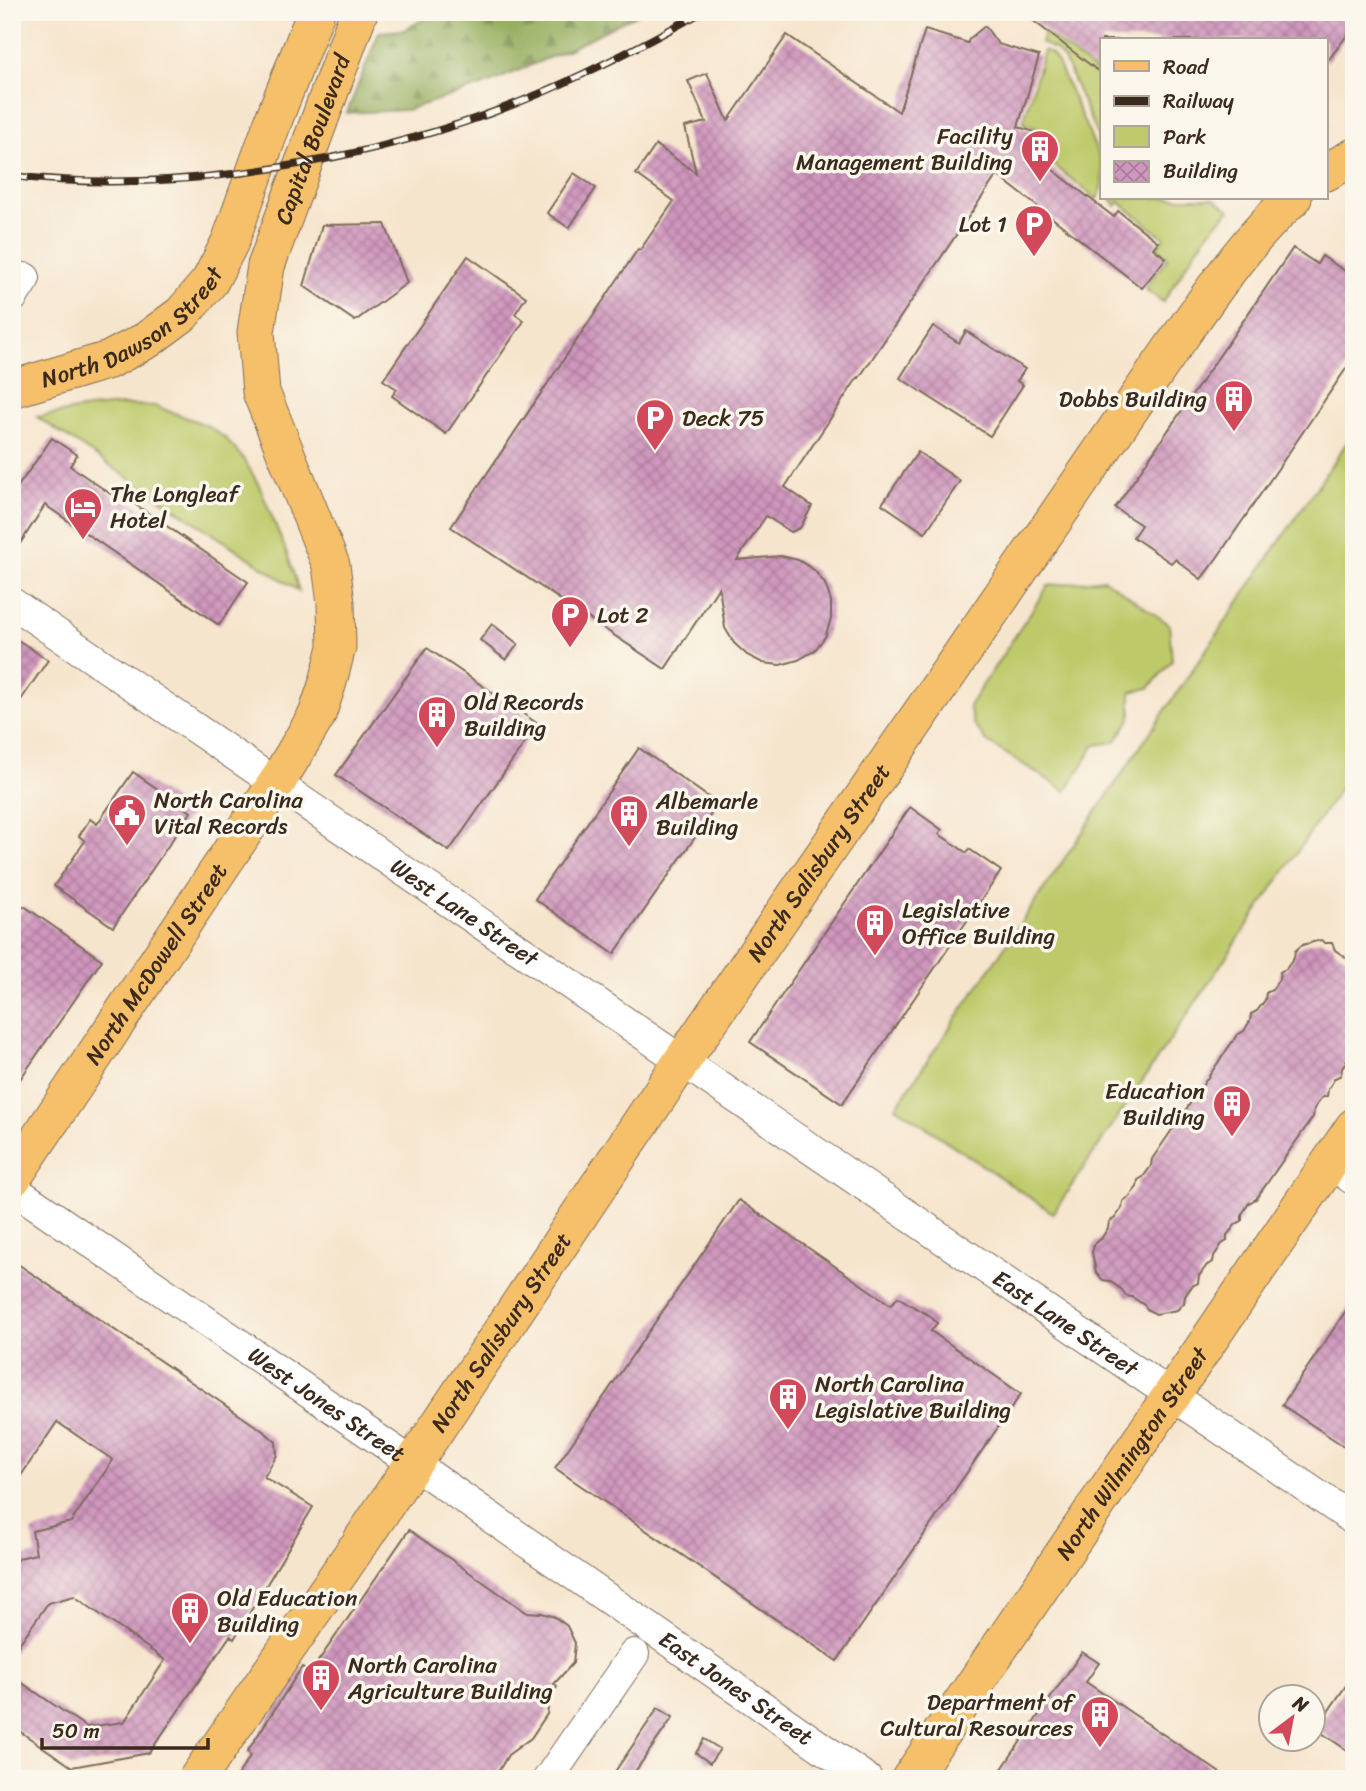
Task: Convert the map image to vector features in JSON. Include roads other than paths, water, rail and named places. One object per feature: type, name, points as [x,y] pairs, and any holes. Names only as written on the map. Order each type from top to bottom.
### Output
[{"type":"main road","name":"Capital Boulevard","points":[[230,242],[316,12]]},
{"type":"main road","name":"Capital Boulevard","points":[[266,267],[359,12]]},
{"type":"main road","points":[[1328,171],[1354,156]]},
{"type":"main road","name":"North Salisbury Street","points":[[198,1779],[414,1464],[682,1061],[1219,281],[1267,221],[1291,200]]},
{"type":"main road","name":"North Dawson Street","points":[[12,389],[109,360],[147,340],[182,314],[210,281],[230,242]]},
{"type":"main road","name":"North McDowell Street","points":[[12,1179],[276,783],[317,715],[337,647],[336,603],[331,565],[261,392],[256,332],[266,267]]},
{"type":"main road","name":"North Wilmington Street","points":[[910,1779],[1170,1395],[1342,1171],[1354,1127]]},
{"type":"street","name":"West Lane Street","points":[[12,603],[915,1220]]},
{"type":"street","name":"West Jones Street","points":[[12,1188],[639,1621]]},
{"type":"street","name":"East Lane Street","points":[[915,1220],[1354,1520]]},
{"type":"street","name":"East Jones Street","points":[[639,1621],[867,1779]]},
{"type":"street","points":[[548,1779],[634,1654]]},
{"type":"railway","points":[[12,176],[124,181],[182,179],[239,173],[353,153],[462,123],[524,100],[614,59],[702,12]]},
{"type":"place","name":"Facility Management Building","points":[[1040,183]]},
{"type":"place","name":"Lot 1","points":[[1034,258]]},
{"type":"place","name":"Dobbs Building","points":[[1234,433]]},
{"type":"place","name":"Deck 75","points":[[655,452]]},
{"type":"place","name":"The Longleaf Hotel","points":[[83,541]]},
{"type":"place","name":"Lot 2","points":[[570,649]]},
{"type":"place","name":"Old Records Building","points":[[437,749]]},
{"type":"place","name":"North Carolina Vital Records","points":[[127,847]]},
{"type":"place","name":"Albemarle Building","points":[[629,848]]},
{"type":"place","name":"Legislative Office Building","points":[[875,957]]},
{"type":"place","name":"Education Building","points":[[1232,1138]]},
{"type":"place","name":"North Carolina Legislative Building","points":[[788,1431]]},
{"type":"place","name":"Old Education Building","points":[[190,1645]]},
{"type":"place","name":"North Carolina Agriculture Building","points":[[321,1712]]},
{"type":"place","name":"Department of Cultural Resources","points":[[1100,1749]]}]
